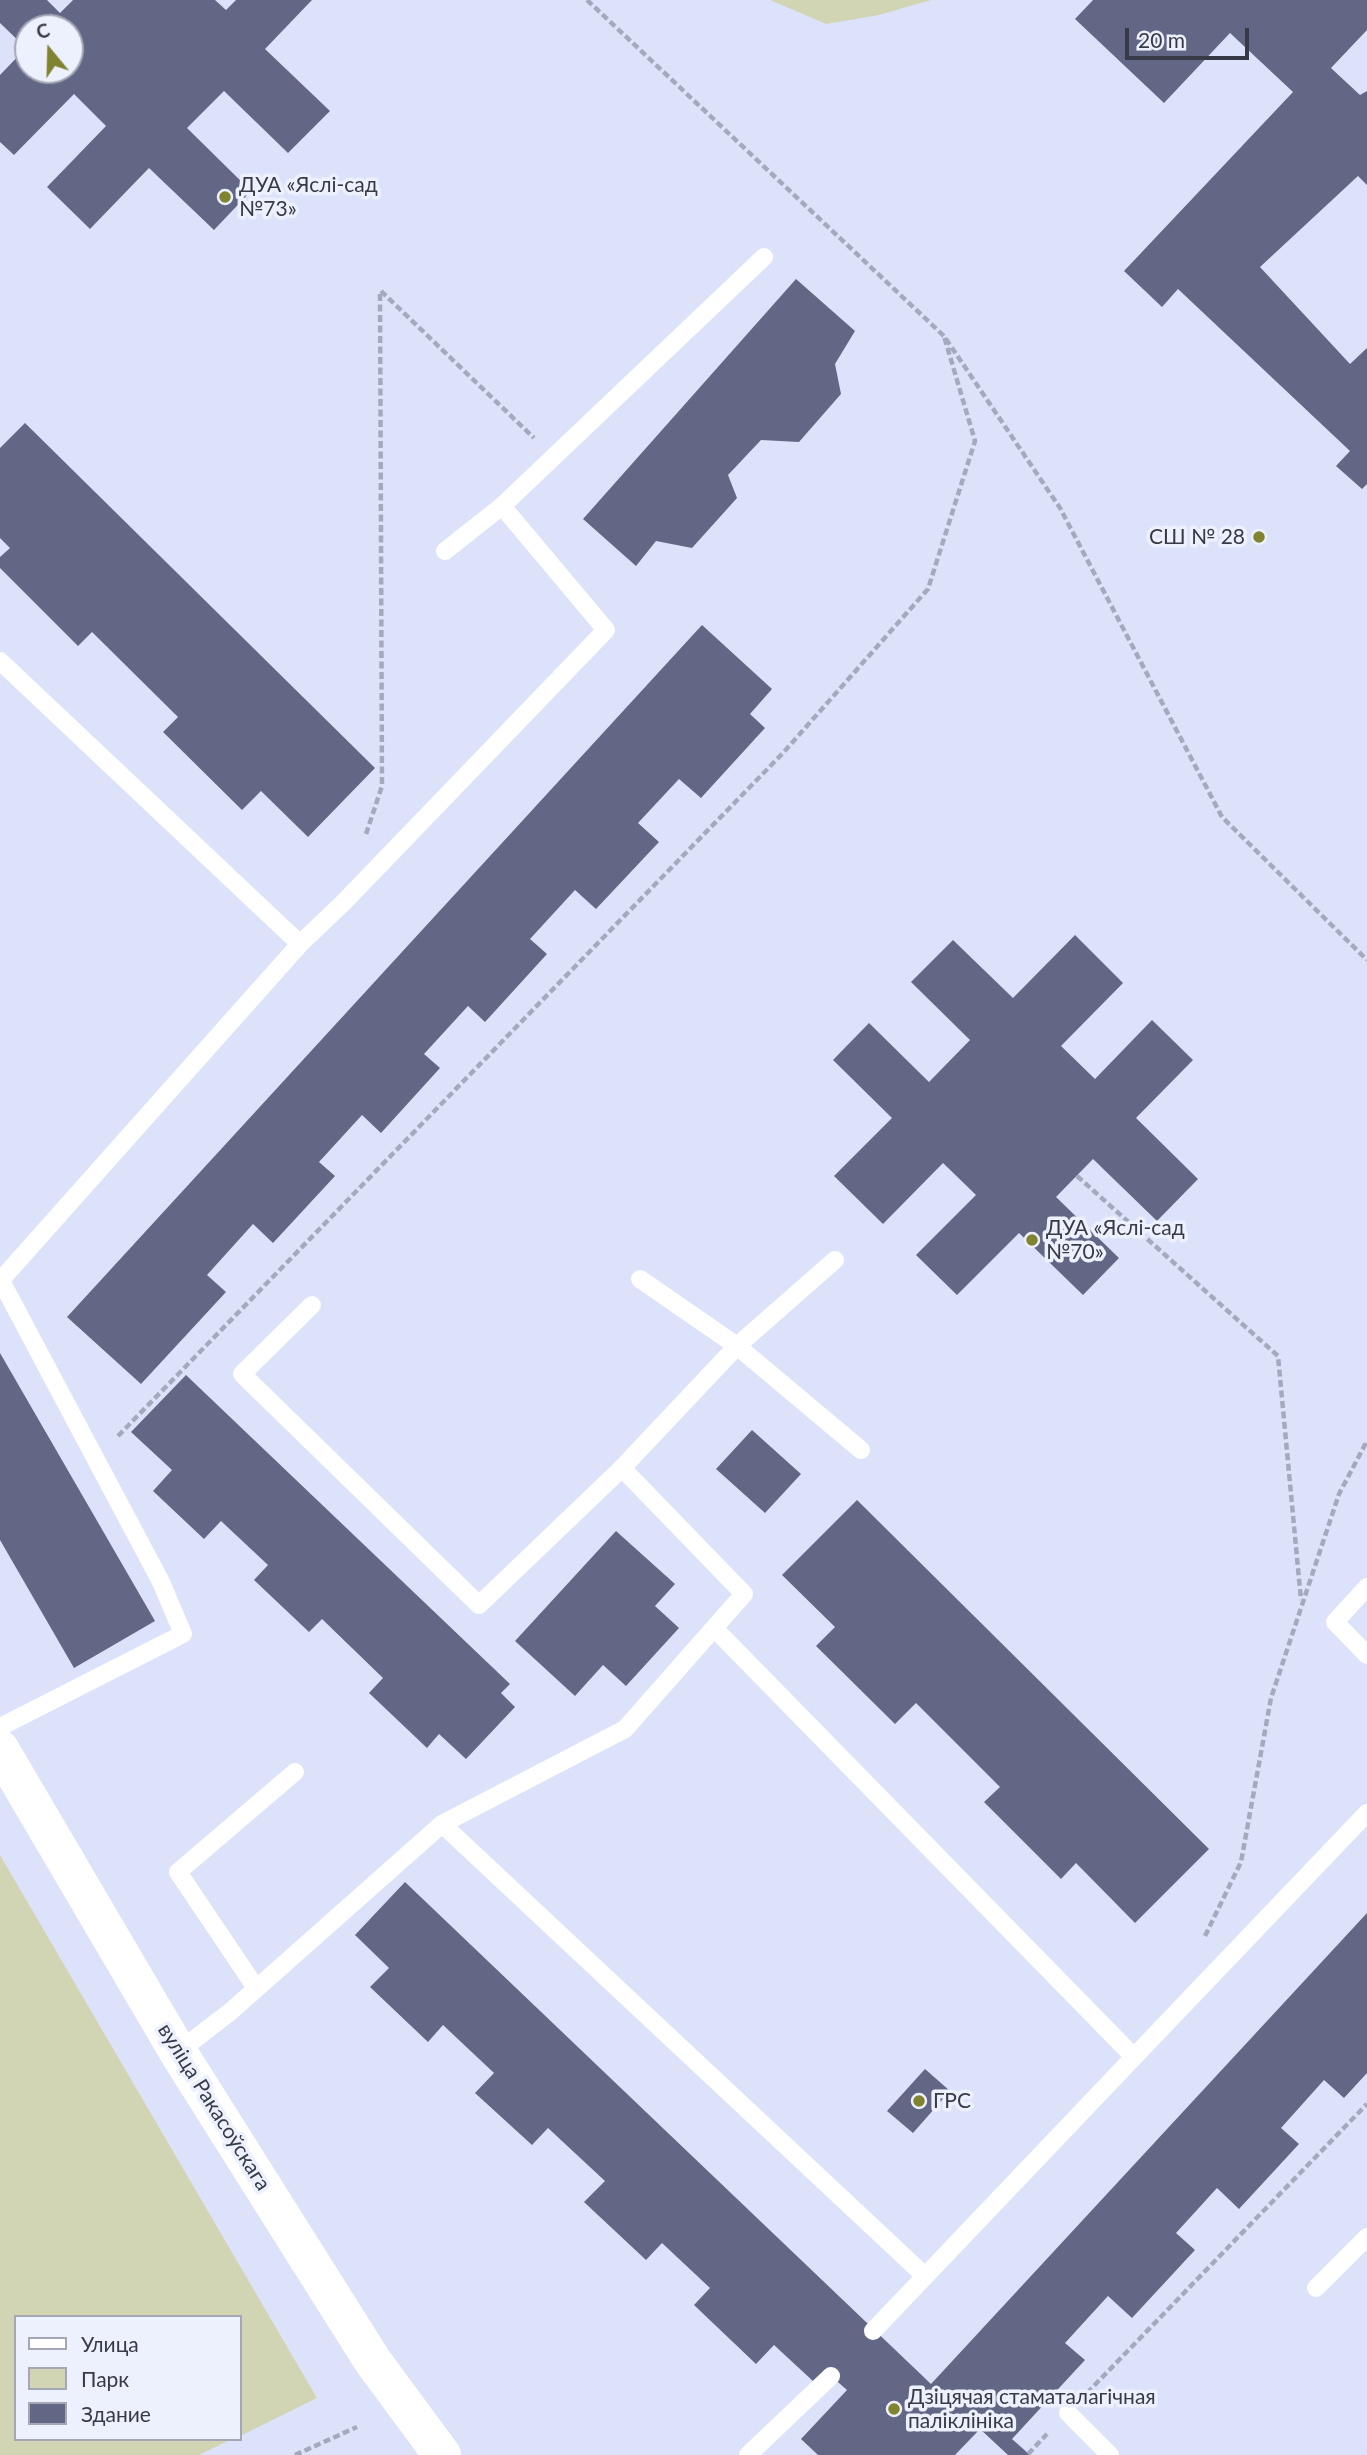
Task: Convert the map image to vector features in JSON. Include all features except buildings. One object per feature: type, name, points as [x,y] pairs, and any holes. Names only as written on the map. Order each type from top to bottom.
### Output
[{"type":"main road","name":"вуліца Ракасоўскага","points":[[0,1749],[178,2052],[372,2360],[442,2455]]},
{"type":"lane","points":[[445,551],[502,506],[764,257]]},
{"type":"lane","points":[[0,1727],[183,1634],[161,1582],[0,1280],[300,944],[344,902],[606,630],[502,506]]},
{"type":"lane","points":[[0,661],[300,944]]},
{"type":"lane","points":[[312,1305],[242,1374],[479,1605],[622,1468],[737,1346],[835,1260]]},
{"type":"lane","points":[[640,1279],[737,1346],[861,1450]]},
{"type":"lane","points":[[178,2052],[256,1988],[442,1824],[625,1728],[744,1594],[622,1468]]},
{"type":"lane","points":[[1367,1587],[1335,1622],[1367,1656]]},
{"type":"lane","points":[[715,1629],[1134,2057]]},
{"type":"lane","points":[[256,1988],[178,1872],[295,1772]]},
{"type":"lane","points":[[873,2331],[1367,1813]]},
{"type":"lane","points":[[442,1824],[925,2276]]},
{"type":"lane","points":[[1316,2288],[1367,2236]]},
{"type":"lane","points":[[748,2455],[831,2376]]},
{"type":"lane","points":[[1068,2413],[1110,2455]]},
{"type":"path","points":[[587,0],[944,336],[1060,508],[1222,817],[1367,961]]},
{"type":"path","points":[[365,838],[382,786],[380,291],[554,456]]},
{"type":"path","points":[[94,1460],[783,753],[928,589],[975,441],[944,336]]},
{"type":"path","points":[[1077,1175],[1278,1356],[1302,1605]]},
{"type":"path","points":[[1202,1941],[1241,1862],[1271,1698],[1339,1494],[1367,1441]]},
{"type":"path","points":[[1028,2454],[1367,2104]]},
{"type":"path","points":[[295,2455],[357,2427]]},
{"type":"green space","points":[[770,0],[931,0],[879,15],[826,24]]},
{"type":"green space","points":[[0,1855],[317,2398],[242,2435],[242,2315],[14,2315],[14,2441],[228,2441],[199,2455],[0,2455]]},
{"type":"place","name":"ДУА «Яслі-сад №73»","points":[[225,197]]},
{"type":"place","name":"СШ № 28","points":[[1259,537]]},
{"type":"place","name":"ДУА «Яслі-сад №70»","points":[[1032,1240]]},
{"type":"place","name":"ГРС","points":[[919,2101]]},
{"type":"place","name":"Дзіцячая стаматалагічная паліклініка","points":[[894,2409]]}]
